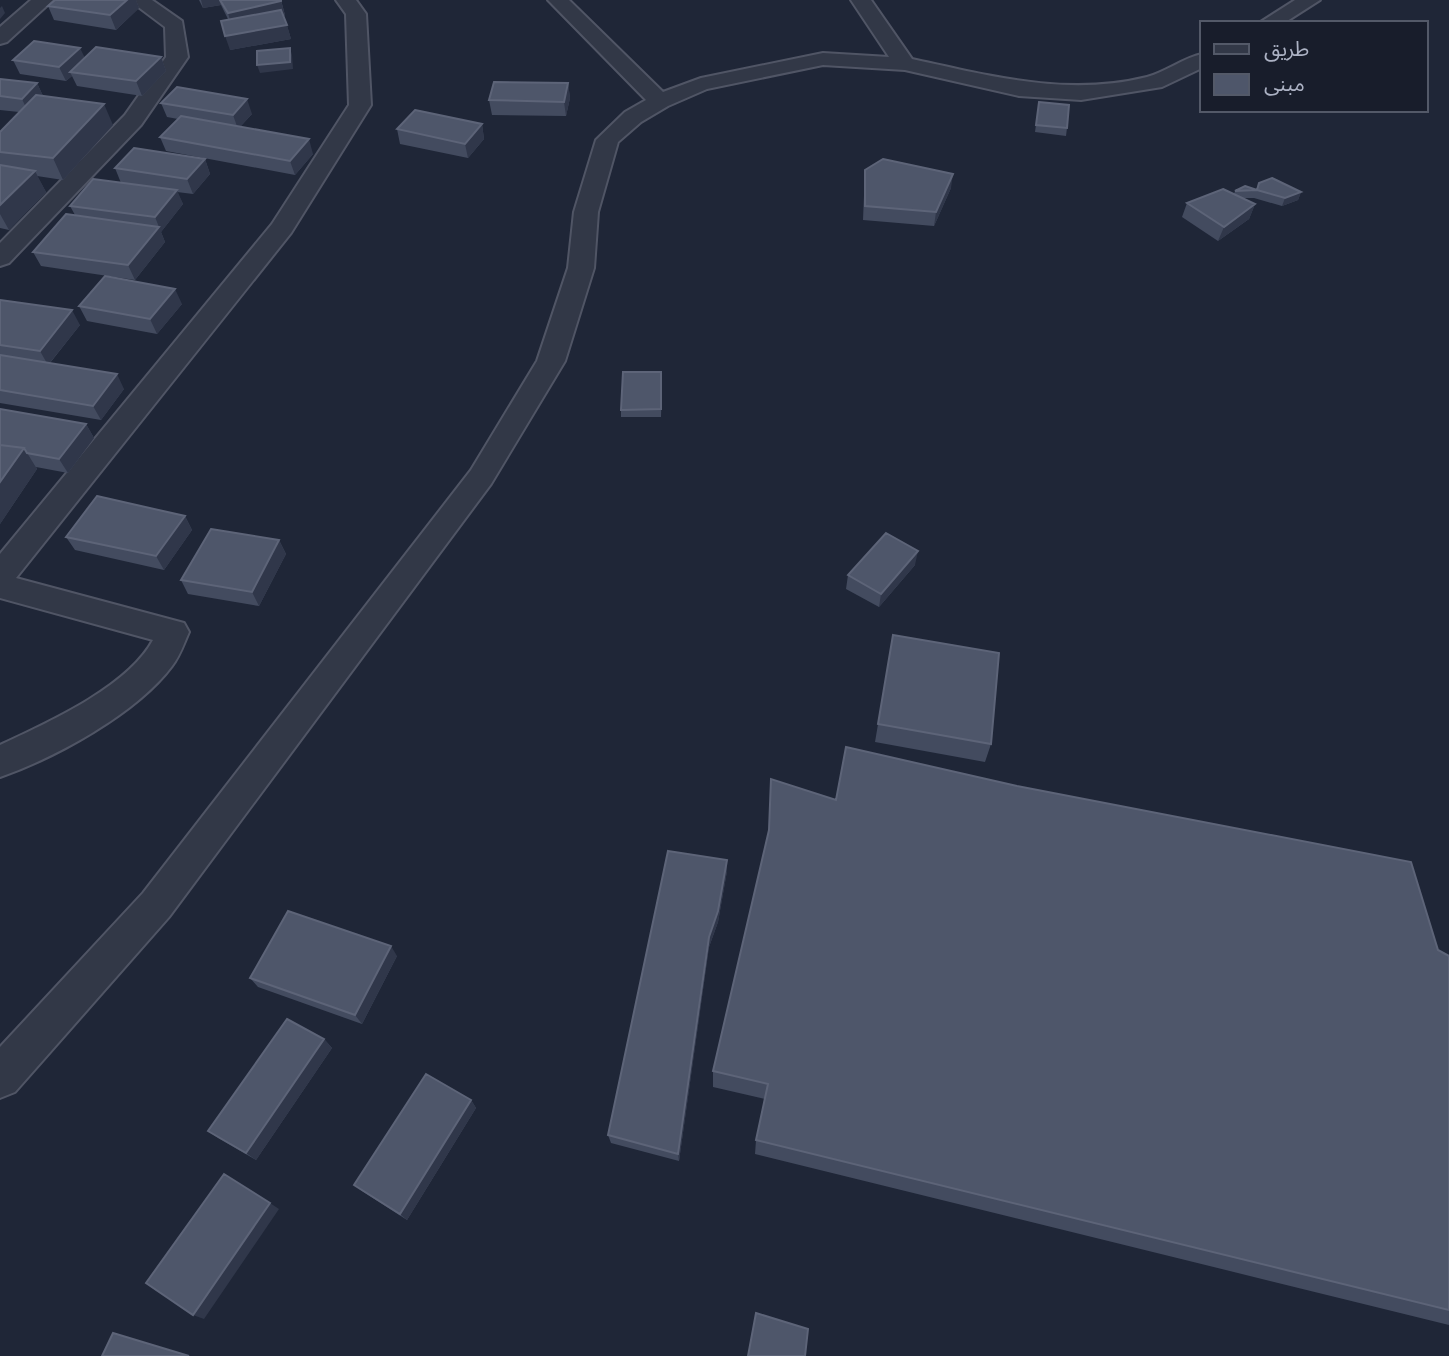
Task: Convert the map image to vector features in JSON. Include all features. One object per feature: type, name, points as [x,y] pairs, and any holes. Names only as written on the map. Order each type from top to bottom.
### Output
[{"type":"street","points":[[0,38],[43,0]]},
{"type":"street","points":[[0,258],[133,120],[177,57],[175,25],[139,0]]},
{"type":"street","points":[[0,576],[282,228],[360,105],[356,14],[346,0]]},
{"type":"street","points":[[558,0],[660,101]]},
{"type":"street","points":[[861,0],[905,64]]},
{"type":"street","points":[[1271,21],[1283,6],[1310,0]]},
{"type":"street","points":[[0,1077],[156,905],[481,477],[551,361],[581,268],[586,212],[607,139],[633,117],[660,101],[701,84],[823,59],[905,64],[1019,89],[1082,93],[1154,82],[1200,61]]},
{"type":"street","points":[[0,586],[173,632],[161,656],[130,687],[42,741],[0,762]]},
{"type":"building","points":[[55,0],[127,0],[110,15],[48,6]]},
{"type":"building","points":[[220,0],[281,0],[281,1],[228,13]]},
{"type":"building","points":[[281,10],[287,25],[225,36],[221,21]]},
{"type":"building","points":[[34,41],[80,48],[59,67],[13,60]]},
{"type":"building","points":[[96,47],[161,57],[136,81],[70,72]]},
{"type":"building","points":[[290,48],[290,62],[257,65],[257,51]]},
{"type":"building","points":[[0,79],[37,83],[22,99],[0,96]]},
{"type":"building","points":[[494,82],[568,83],[564,102],[489,100]]},
{"type":"building","points":[[177,87],[247,99],[233,115],[161,103]]},
{"type":"building","points":[[36,95],[104,104],[53,158],[0,152],[0,132]]},
{"type":"building","points":[[1039,102],[1069,105],[1067,128],[1036,125]]},
{"type":"building","points":[[415,110],[482,124],[465,144],[397,129]]},
{"type":"building","points":[[181,116],[309,139],[290,161],[160,137]]},
{"type":"building","points":[[134,148],[205,159],[187,179],[115,168]]},
{"type":"building","points":[[883,159],[953,174],[936,212],[865,206],[865,170]]},
{"type":"building","points":[[0,165],[35,171],[0,205]]},
{"type":"building","points":[[1272,178],[1301,192],[1285,198],[1257,190],[1259,183]]},
{"type":"building","points":[[93,179],[177,190],[155,217],[70,206]]},
{"type":"building","points":[[1245,186],[1257,190],[1235,191]]},
{"type":"building","points":[[1223,189],[1255,204],[1224,227],[1187,203]]},
{"type":"building","points":[[66,214],[159,227],[128,265],[33,252]]},
{"type":"building","points":[[105,276],[175,289],[150,319],[79,306]]},
{"type":"building","points":[[0,300],[72,310],[40,351],[0,345]]},
{"type":"building","points":[[0,355],[117,374],[93,406],[0,390]]},
{"type":"building","points":[[623,372],[661,372],[661,409],[621,410]]},
{"type":"building","points":[[0,409],[86,424],[59,459],[27,453],[24,448],[0,445]]},
{"type":"building","points":[[0,445],[24,448],[0,482]]},
{"type":"building","points":[[97,496],[185,516],[156,556],[66,537]]},
{"type":"building","points":[[211,529],[279,540],[252,592],[181,580]]},
{"type":"building","points":[[886,533],[918,551],[881,594],[848,575]]},
{"type":"building","points":[[893,635],[999,653],[991,744],[878,724]]},
{"type":"building","points":[[846,747],[1017,786],[1411,862],[1438,950],[1449,956],[1449,1310],[756,1140],[768,1084],[713,1071],[769,830],[771,779],[836,800]]},
{"type":"building","points":[[668,851],[727,860],[718,911],[709,937],[678,1154],[608,1135]]},
{"type":"building","points":[[288,911],[391,946],[355,1015],[250,978]]},
{"type":"building","points":[[287,1019],[324,1039],[246,1153],[208,1131]]},
{"type":"building","points":[[426,1074],[471,1100],[400,1214],[354,1185]]},
{"type":"building","points":[[224,1174],[270,1203],[193,1315],[146,1283]]},
{"type":"building","points":[[756,1313],[808,1329],[805,1356],[748,1356]]},
{"type":"building","points":[[113,1333],[189,1356],[102,1356]]}]
